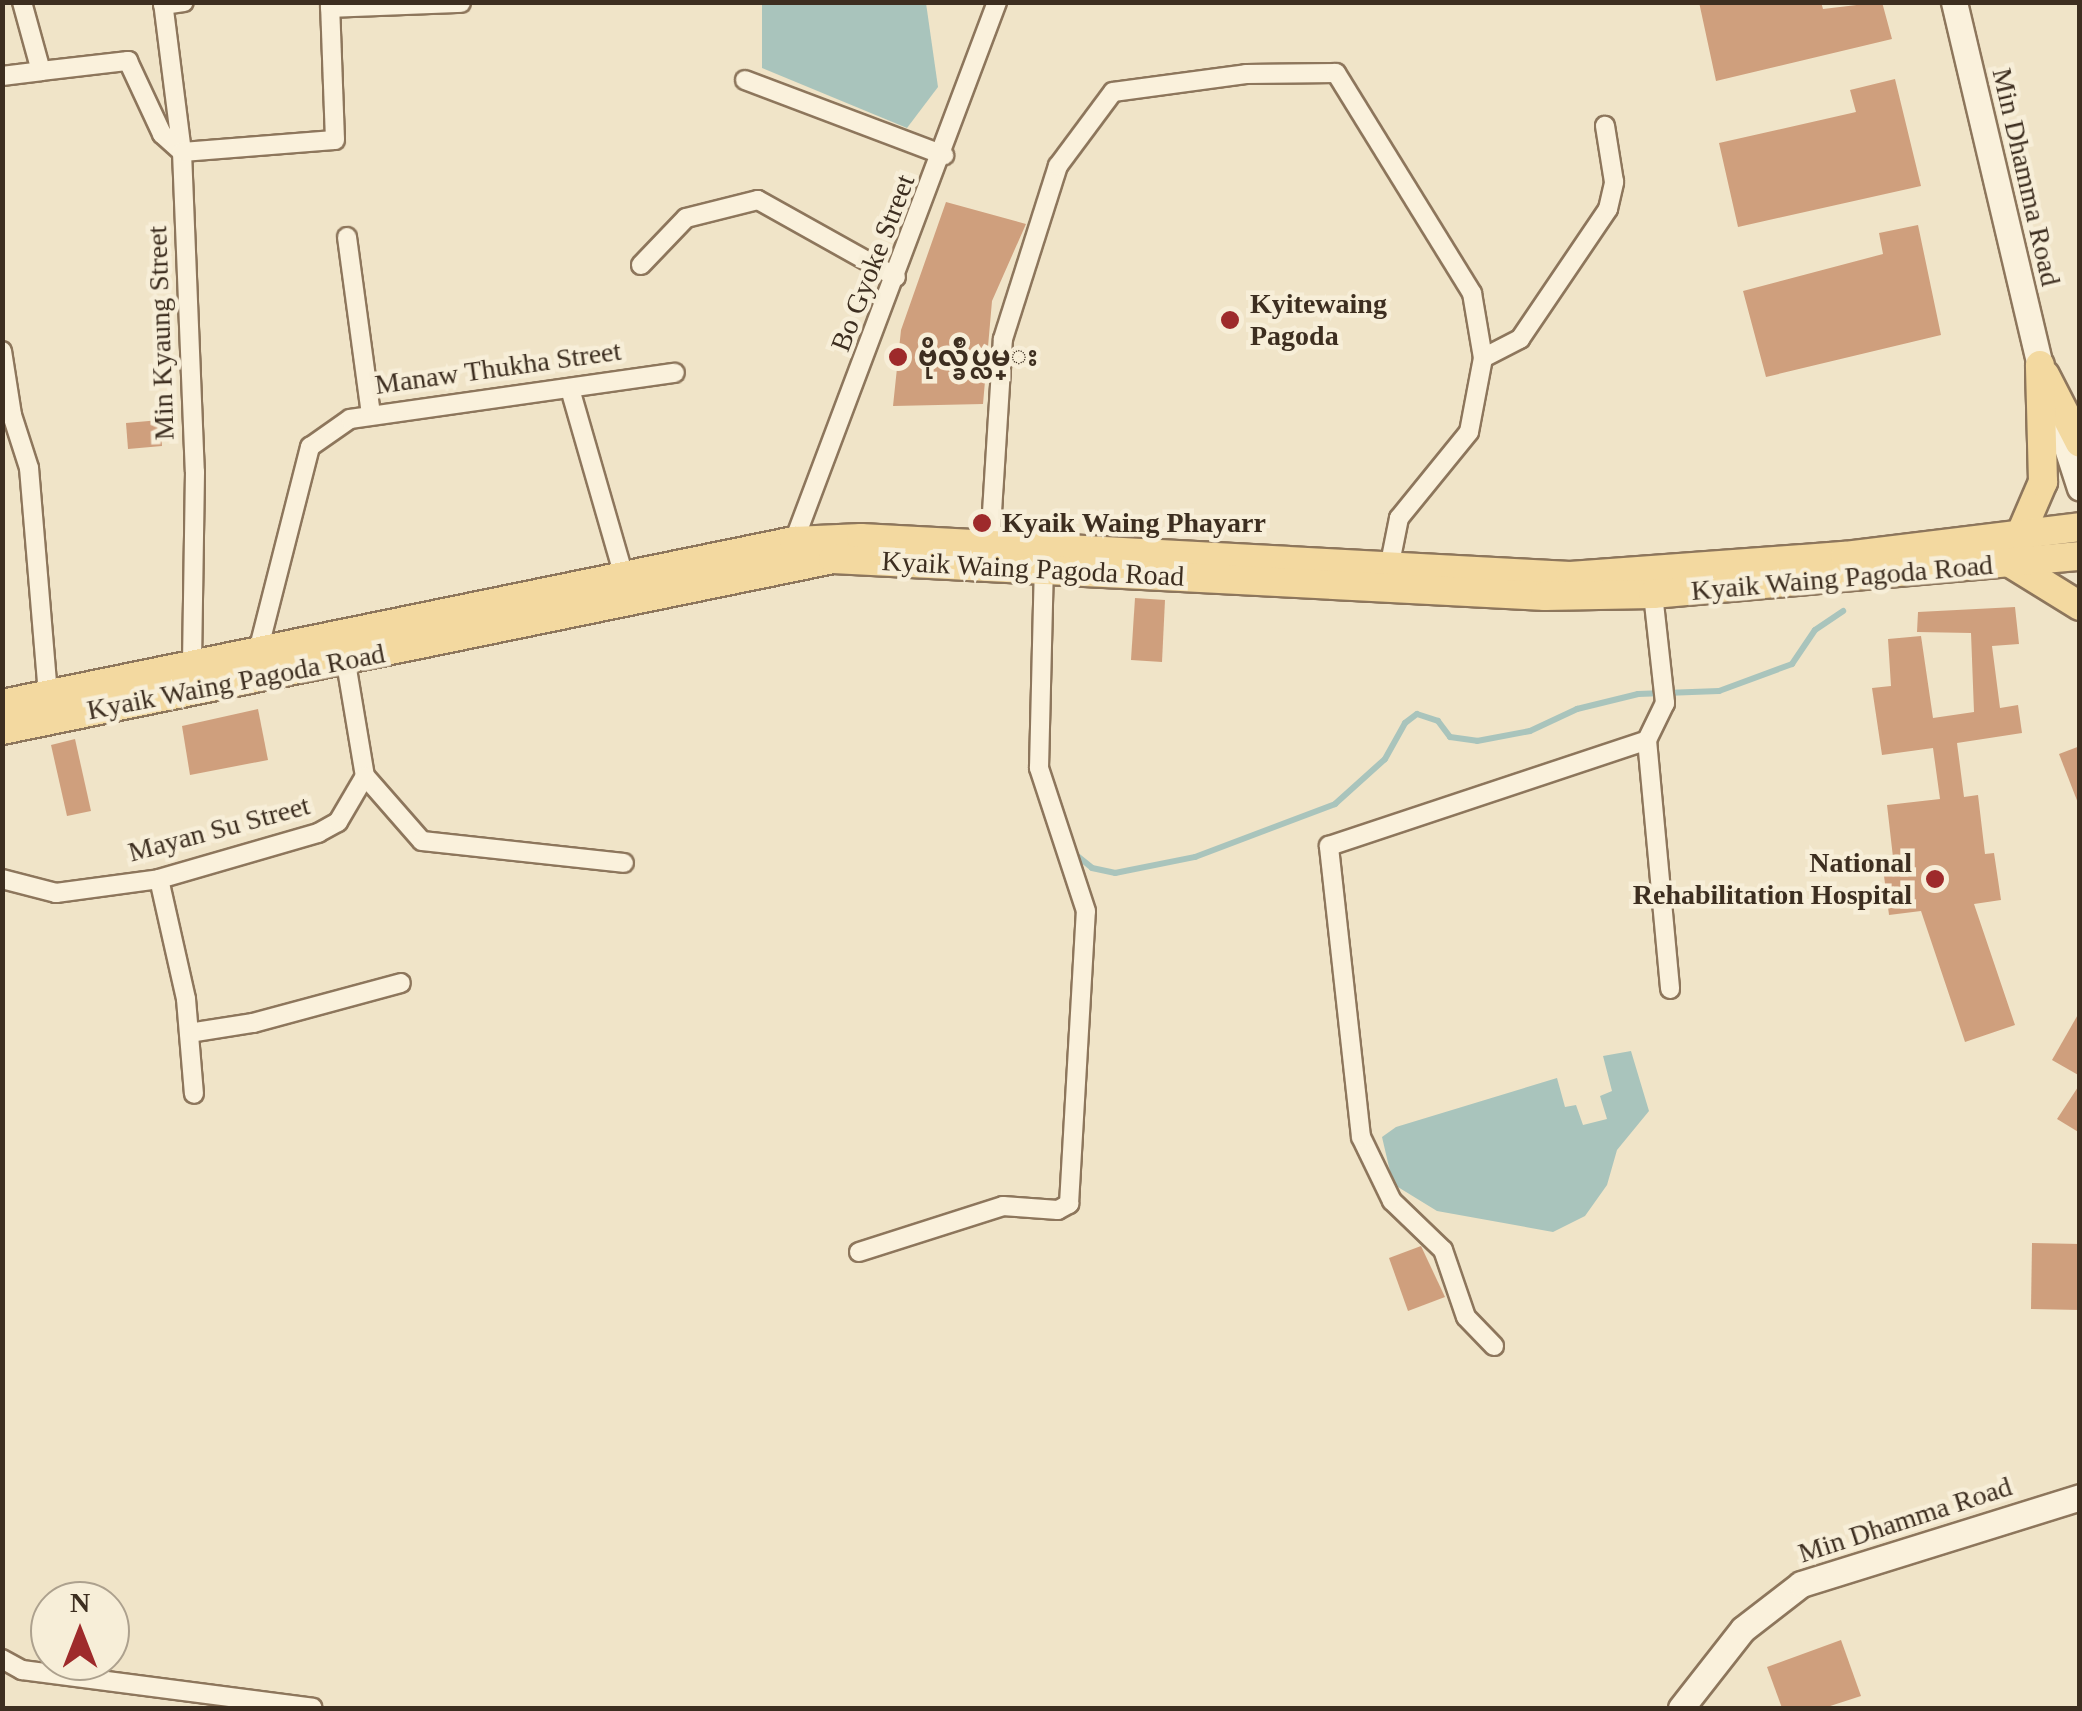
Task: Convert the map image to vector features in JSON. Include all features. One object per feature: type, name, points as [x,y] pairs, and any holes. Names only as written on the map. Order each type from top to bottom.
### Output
[{"type":"main road","name":"Min Dhamma Road","points":[[1954,2],[2040,365],[2080,488]]},
{"type":"main road","points":[[2040,365],[2080,444]]},
{"type":"main road","points":[[2021,534],[2043,482],[2040,365]]},
{"type":"main road","name":"Kyaik Waing Pagoda Road","points":[[628,590],[794,541],[990,544],[1651,583],[2080,527]]},
{"type":"main road","name":"Kyaik Waing Pagoda Road","points":[[2,730],[192,677],[628,590],[834,558],[1488,593],[2080,556]]},
{"type":"main road","points":[[2011,563],[2080,606]]},
{"type":"main road","name":"Kyaik Waing Pagoda Road","points":[[2,704],[48,694],[192,677],[258,651],[344,647]]},
{"type":"main road","name":"Min Dhamma Road","points":[[1680,1708],[1743,1629],[1800,1584],[2080,1497]]},
{"type":"street","points":[[22,2],[41,72]]},
{"type":"street","points":[[164,4],[184,2]]},
{"type":"street","name":"Bo Gyoke Street","points":[[794,541],[944,155],[998,2]]},
{"type":"street","name":"Min Kyaung Street","points":[[164,4],[182,152],[194,472],[192,677]]},
{"type":"street","points":[[2,76],[128,61],[162,134],[182,152],[336,140],[330,5],[461,4]]},
{"type":"street","points":[[990,544],[1004,339],[1058,166],[1113,92],[1246,74],[1336,73],[1472,293],[1483,358],[1469,432],[1399,518],[1389,568]]},
{"type":"street","points":[[745,80],[944,155]]},
{"type":"street","points":[[1483,358],[1520,339],[1608,209],[1614,182],[1605,126]]},
{"type":"street","points":[[641,265],[686,218],[758,200],[896,277]]},
{"type":"street","points":[[348,238],[371,414]]},
{"type":"street","points":[[2,351],[12,415],[29,468],[48,694]]},
{"type":"street","name":"Manaw Thukha Street","points":[[258,651],[310,447],[350,419],[570,389],[584,381],[674,373]]},
{"type":"street","points":[[570,389],[628,590]]},
{"type":"street","points":[[859,1252],[1003,1206],[1058,1210],[1069,1204],[1086,911],[1039,768],[1044,568]]},
{"type":"street","points":[[1651,583],[1664,703],[1647,740],[1670,989]]},
{"type":"street","points":[[344,647],[365,776],[435,847],[624,863]]},
{"type":"street","points":[[1494,1346],[1466,1317],[1443,1250],[1392,1201],[1361,1136],[1329,846],[1647,740]]},
{"type":"street","name":"Mayan Su Street","points":[[2,878],[56,893],[159,879],[318,833],[338,822],[365,776]]},
{"type":"street","points":[[159,879],[188,1032],[194,1094]]},
{"type":"street","points":[[188,1032],[253,1023],[400,983]]},
{"type":"street","points":[[2,1659],[22,1670],[313,1708]]},
{"type":"water","points":[[762,3],[926,3],[938,87],[907,128],[762,68]]},
{"type":"water","points":[[1631,1051],[1649,1111],[1617,1150],[1607,1185],[1585,1216],[1553,1232],[1437,1211],[1393,1184],[1382,1137],[1396,1127],[1557,1078],[1565,1107],[1576,1105],[1583,1125],[1607,1119],[1600,1096],[1612,1091],[1603,1056]]},
{"type":"building","points":[[1699,2],[1821,2],[1823,9],[1882,2],[1892,39],[1716,81]]},
{"type":"building","points":[[1895,79],[1921,186],[1738,227],[1719,143],[1856,112],[1850,90]]},
{"type":"building","points":[[946,202],[1026,224],[992,301],[983,404],[893,406],[901,330]]},
{"type":"building","points":[[1918,225],[1941,335],[1766,377],[1743,291],[1883,254],[1879,233]]},
{"type":"building","points":[[160,420],[162,446],[128,449],[126,423]]},
{"type":"building","points":[[1135,598],[1165,600],[1162,662],[1131,660]]},
{"type":"building","points":[[2015,607],[2019,644],[1992,646],[2000,708],[2018,705],[2022,733],[1957,743],[1964,797],[1978,795],[1985,854],[1994,853],[2001,900],[1974,904],[2015,1025],[1965,1042],[1921,911],[1889,915],[1883,868],[1894,866],[1887,805],[1940,799],[1933,748],[1882,755],[1872,688],[1891,686],[1888,639],[1921,636],[1933,718],[1974,712],[1971,633],[1917,632],[1918,612]]},
{"type":"building","points":[[258,709],[268,760],[190,775],[182,726]]},
{"type":"building","points":[[75,739],[91,811],[67,816],[51,745]]},
{"type":"building","points":[[2080,746],[2080,803],[2078,803],[2059,754]]},
{"type":"building","points":[[2080,1011],[2080,1076],[2052,1060]]},
{"type":"building","points":[[2080,1084],[2080,1133],[2057,1119]]},
{"type":"building","points":[[2032,1243],[2080,1244],[2080,1310],[2031,1309]]},
{"type":"building","points":[[1421,1246],[1445,1297],[1408,1311],[1389,1258]]},
{"type":"building","points":[[1841,1640],[1861,1696],[1824,1708],[1782,1708],[1767,1667]]},
{"type":"waterway","points":[[1075,854],[1092,868],[1115,873],[1195,857],[1335,804],[1385,759],[1405,723],[1417,714],[1438,721],[1450,737],[1477,741],[1530,731],[1577,709],[1638,694],[1719,691],[1792,664],[1815,630],[1843,611]]},
{"type":"place","name":"Kyitewaing Pagoda","points":[[1230,320]]},
{"type":"place","name":"ဗိုလ္ခ်ဳပ္လမ္း","points":[[898,357]]},
{"type":"place","name":"Kyaik Waing Phayarr","points":[[982,523]]},
{"type":"place","name":"National Rehabilitation Hospital","points":[[1935,879]]}]
